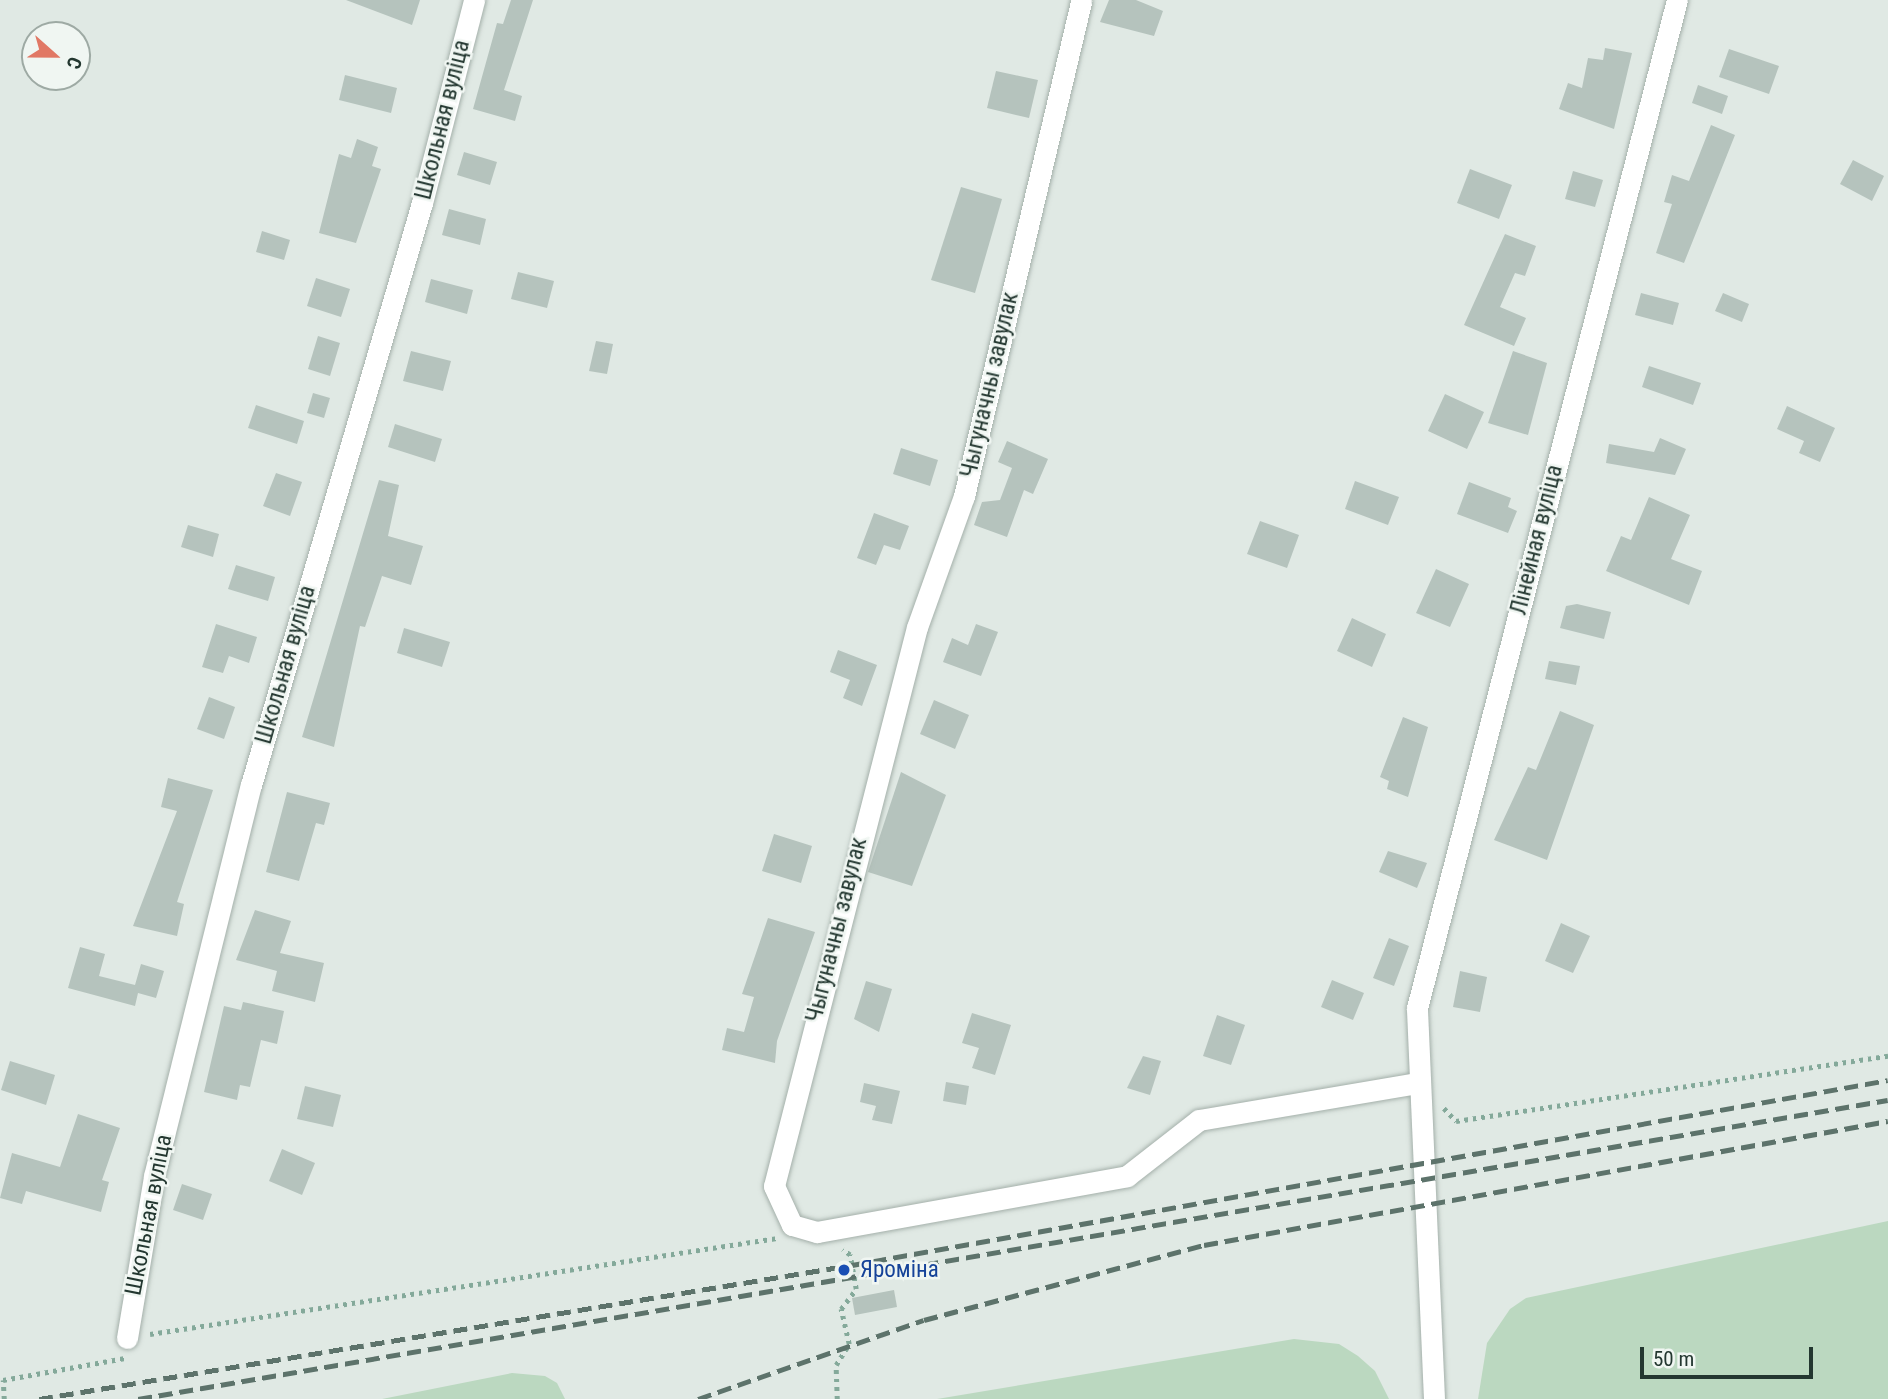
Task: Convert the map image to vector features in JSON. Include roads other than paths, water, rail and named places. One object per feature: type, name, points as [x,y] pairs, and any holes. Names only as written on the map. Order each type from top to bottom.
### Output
[{"type":"street","name":"Школьная вуліца","points":[[127,1338],[154,1176],[251,785],[422,203],[474,0]]},
{"type":"street","name":"Лінейная вуліца","points":[[1434,1399],[1418,1083],[1417,1008],[1677,0]]},
{"type":"street","name":"Чыгуначны завулак","points":[[1081,2],[964,496],[917,626],[786,1130],[774,1186],[792,1225],[817,1231],[1127,1176],[1199,1120],[1418,1083]]},
{"type":"railway","points":[[39,1399],[852,1265],[1888,1080]]},
{"type":"railway","points":[[138,1399],[1888,1100]]},
{"type":"railway","points":[[698,1399],[924,1320],[1204,1245],[1888,1121]]},
{"type":"place","name":"Яроміна","points":[[844,1270]]}]
